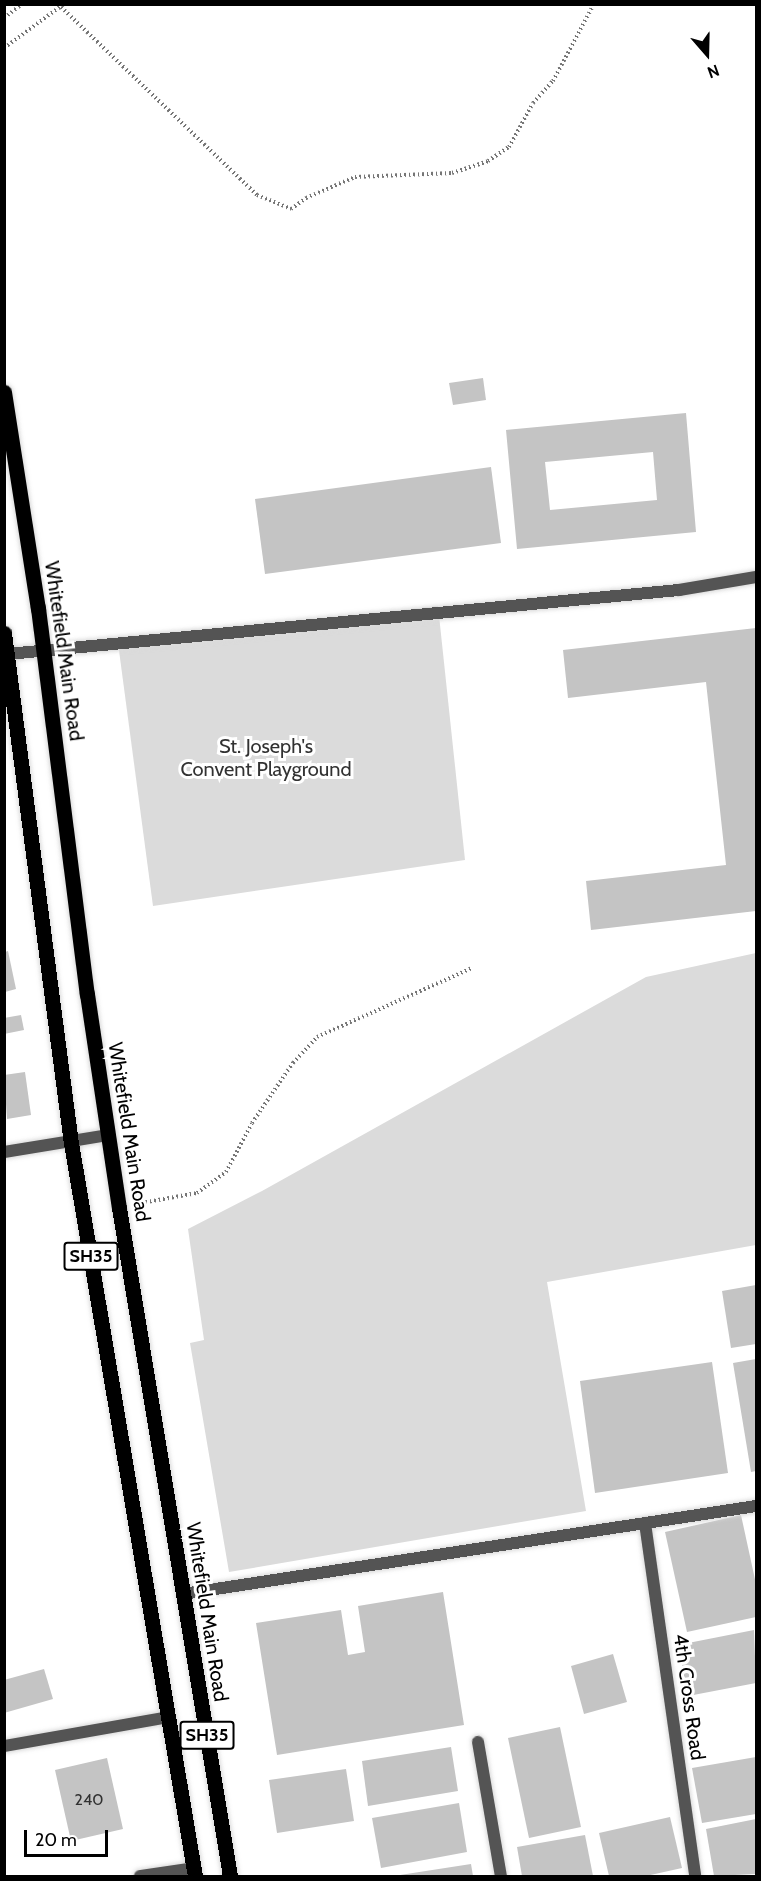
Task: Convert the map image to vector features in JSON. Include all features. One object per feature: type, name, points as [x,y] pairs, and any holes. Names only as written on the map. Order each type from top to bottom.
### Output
[{"type":"main road","name":"Whitefield Main Road","points":[[4,392],[44,651],[108,1136],[230,1876]]},
{"type":"main road","name":"SH35","points":[[4,633],[71,1143],[195,1872]]},
{"type":"street","points":[[8,654],[679,590],[756,577]]},
{"type":"street","points":[[4,1152],[108,1136]]},
{"type":"street","points":[[183,1594],[756,1506]]},
{"type":"street","name":"4th Cross Road","points":[[645,1523],[695,1876]]},
{"type":"street","points":[[4,1746],[169,1717]]},
{"type":"street","points":[[478,1742],[501,1876]]},
{"type":"street","points":[[140,1876],[195,1872]]},
{"type":"path","points":[[4,18],[22,4]]},
{"type":"path","points":[[4,48],[63,6],[257,195],[291,209],[306,198],[355,177],[452,173],[488,161],[502,152],[518,135],[533,103],[553,81],[594,4]]},
{"type":"path","points":[[119,1208],[197,1193],[226,1172],[258,1114],[293,1063],[317,1037],[472,968]]},
{"type":"green space","name":"St. Joseph's Convent Playground","points":[[438,606],[465,860],[153,906],[118,643]]},
{"type":"green space","points":[[756,953],[756,1245],[547,1282],[586,1511],[229,1572],[190,1343],[204,1340],[188,1229],[262,1191],[646,977]]},
{"type":"building","points":[[483,378],[486,400],[453,405],[449,383]]},
{"type":"building","points":[[686,413],[696,532],[517,549],[506,430]],"holes":[[[653,452],[657,500],[550,510],[545,462]]]},
{"type":"building","points":[[491,467],[501,543],[265,574],[255,499]]},
{"type":"building","points":[[756,628],[756,911],[591,930],[586,881],[726,865],[706,682],[568,698],[563,650]]},
{"type":"building","points":[[8,951],[16,989],[5,992],[5,952]]},
{"type":"building","points":[[21,1015],[24,1030],[4,1034],[4,1018]]},
{"type":"building","points":[[25,1072],[31,1115],[7,1119],[4,1075]]},
{"type":"building","points":[[756,1285],[756,1344],[731,1348],[722,1291]]},
{"type":"building","points":[[756,1359],[756,1471],[751,1472],[733,1363]]},
{"type":"building","points":[[712,1362],[728,1473],[595,1493],[580,1381]]},
{"type":"building","points":[[741,1515],[756,1584],[756,1617],[687,1632],[665,1532]]},
{"type":"building","points":[[443,1592],[464,1725],[277,1755],[256,1623],[341,1610],[348,1655],[365,1652],[358,1606]]},
{"type":"building","points":[[754,1630],[756,1683],[688,1696],[678,1645]]},
{"type":"building","points":[[613,1654],[627,1702],[584,1714],[571,1666]]},
{"type":"building","points":[[44,1669],[53,1699],[4,1713],[4,1680]]},
{"type":"building","points":[[560,1727],[581,1827],[529,1838],[508,1738]]},
{"type":"building","points":[[451,1747],[458,1791],[368,1806],[362,1761]]},
{"type":"building","points":[[756,1757],[756,1814],[702,1823],[692,1768]]},
{"type":"building","points":[[107,1758],[123,1829],[71,1841],[55,1770]]},
{"type":"building","points":[[346,1769],[354,1821],[277,1833],[269,1780]]},
{"type":"building","points":[[459,1803],[467,1852],[381,1868],[372,1818]]},
{"type":"building","points":[[670,1817],[682,1868],[646,1876],[609,1876],[599,1833]]},
{"type":"building","points":[[756,1819],[756,1874],[714,1876],[706,1829]]},
{"type":"building","points":[[585,1835],[593,1876],[522,1876],[517,1847]]},
{"type":"building","points":[[471,1864],[473,1876],[400,1876],[400,1875]]}]
